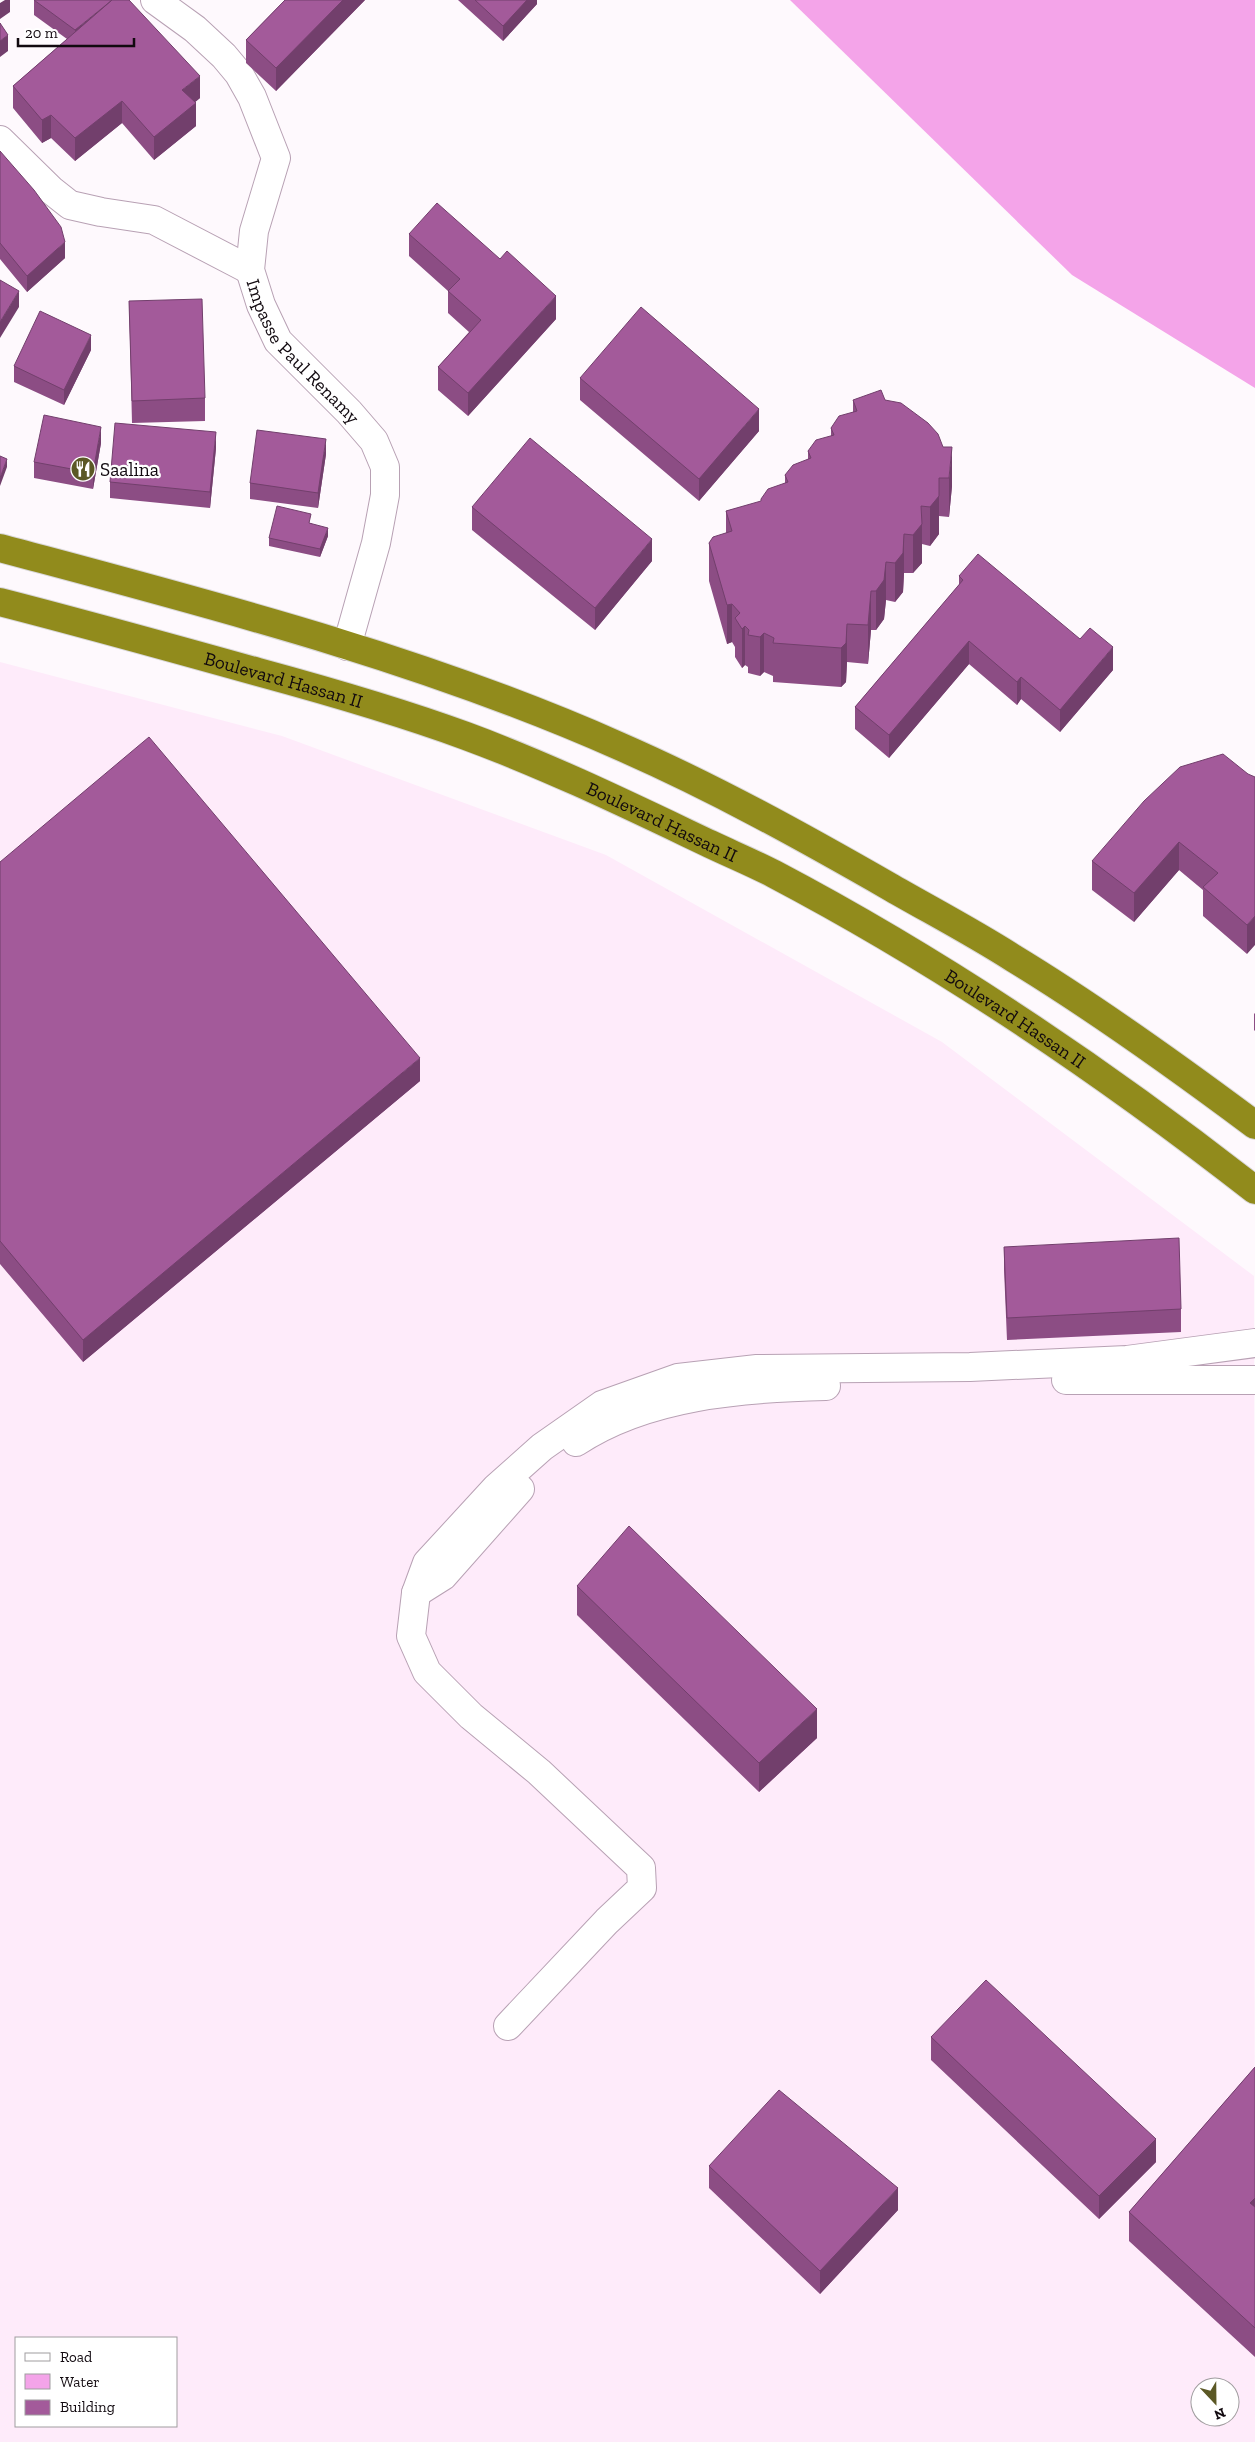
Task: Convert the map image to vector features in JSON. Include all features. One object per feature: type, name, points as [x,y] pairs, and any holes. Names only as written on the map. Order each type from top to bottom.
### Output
[{"type":"highway","points":[[0,548],[149,588],[347,646],[458,682],[619,746],[805,838],[1011,956],[1159,1054],[1255,1125]]},
{"type":"highway","name":"Boulevard Hassan II","points":[[0,602],[135,637],[356,700],[466,736],[649,814],[771,872],[943,972],[1110,1082],[1173,1126],[1255,1190]]},
{"type":"street","name":"Impasse Paul Renamy","points":[[155,0],[195,29],[239,74],[267,133],[276,158],[254,231],[250,270],[261,305],[278,341],[350,412],[374,441],[385,467],[385,495],[376,543],[347,646]]},
{"type":"street","points":[[0,140],[51,190],[70,205],[154,220],[250,270]]},
{"type":"street","points":[[508,2026],[642,1888],[641,1868],[539,1772],[471,1716],[427,1672],[411,1636],[416,1593],[427,1563],[451,1534],[496,1488],[542,1447],[602,1405],[678,1378],[757,1369],[970,1367],[1127,1360],[1255,1343]]},
{"type":"street","points":[[416,1593],[443,1576],[510,1499],[554,1456],[594,1430],[653,1407],[728,1392],[818,1386],[1041,1380],[1255,1380]]},
{"type":"shaded area","points":[[0,662],[282,736],[606,855],[942,1042],[1254,1276],[1255,2442],[0,2442]]},
{"type":"water","points":[[790,0],[1255,0],[1255,388],[1072,275]]},
{"type":"building","points":[[34,0],[112,0],[75,30]]},
{"type":"building","points":[[112,0],[129,0],[200,76],[182,90],[196,103],[154,137],[122,101],[75,138],[51,115],[42,120],[13,86]]},
{"type":"building","points":[[285,0],[343,0],[276,68],[246,40]]},
{"type":"building","points":[[475,0],[527,0],[503,26]]},
{"type":"building","points":[[0,23],[8,35],[0,41]]},
{"type":"building","points":[[0,151],[34,190],[61,227],[65,242],[27,276],[0,243]]},
{"type":"building","points":[[437,203],[500,259],[507,251],[556,296],[468,393],[438,367],[481,320],[448,291],[460,279],[409,234]]},
{"type":"building","points":[[0,280],[19,291],[0,322]]},
{"type":"building","points":[[202,299],[205,398],[132,401],[129,301]]},
{"type":"building","points":[[641,307],[759,409],[699,479],[580,378]]},
{"type":"building","points":[[40,311],[91,335],[64,390],[14,366]]},
{"type":"building","points":[[881,390],[885,400],[901,403],[928,423],[938,434],[943,447],[952,447],[949,478],[939,478],[939,496],[930,507],[921,506],[922,524],[913,535],[904,534],[903,553],[895,563],[886,562],[884,580],[876,591],[871,591],[868,625],[847,624],[846,643],[841,648],[773,643],[774,638],[764,633],[760,637],[748,635],[749,630],[745,626],[742,629],[735,618],[740,613],[732,604],[727,605],[709,543],[713,537],[732,531],[726,511],[761,501],[768,489],[788,482],[785,475],[793,465],[811,458],[808,451],[816,440],[834,435],[831,428],[839,416],[857,411],[853,400]]},
{"type":"building","points":[[44,415],[101,427],[93,473],[34,462]]},
{"type":"building","points":[[115,423],[216,432],[210,492],[110,482]]},
{"type":"building","points":[[257,430],[326,439],[318,493],[250,483]]},
{"type":"building","points":[[530,438],[652,539],[595,608],[472,507]]},
{"type":"building","points":[[0,456],[7,459],[0,478]]},
{"type":"building","points":[[277,506],[311,514],[309,523],[328,528],[320,549],[269,538]]},
{"type":"building","points":[[978,554],[1080,639],[1090,628],[1113,647],[1060,710],[1021,677],[1017,682],[969,641],[889,735],[855,707],[963,580],[959,576]]},
{"type":"building","points":[[149,737],[420,1058],[83,1340],[0,1241],[0,862]]},
{"type":"building","points":[[1223,754],[1248,774],[1255,777],[1255,916],[1247,925],[1203,887],[1218,873],[1179,842],[1134,893],[1092,861],[1144,801],[1180,767]]},
{"type":"building","points":[[1179,1238],[1181,1309],[1007,1318],[1004,1247]]},
{"type":"building","points":[[629,1526],[817,1709],[759,1763],[577,1586]]},
{"type":"building","points":[[986,1980],[1156,2139],[1099,2196],[931,2037]]},
{"type":"building","points":[[1255,2067],[1255,2198],[1250,2203],[1255,2207],[1255,2328],[1129,2212]]},
{"type":"building","points":[[779,2090],[898,2188],[820,2271],[709,2166]]},
{"type":"place","name":"Saalina","points":[[83,469]]}]
